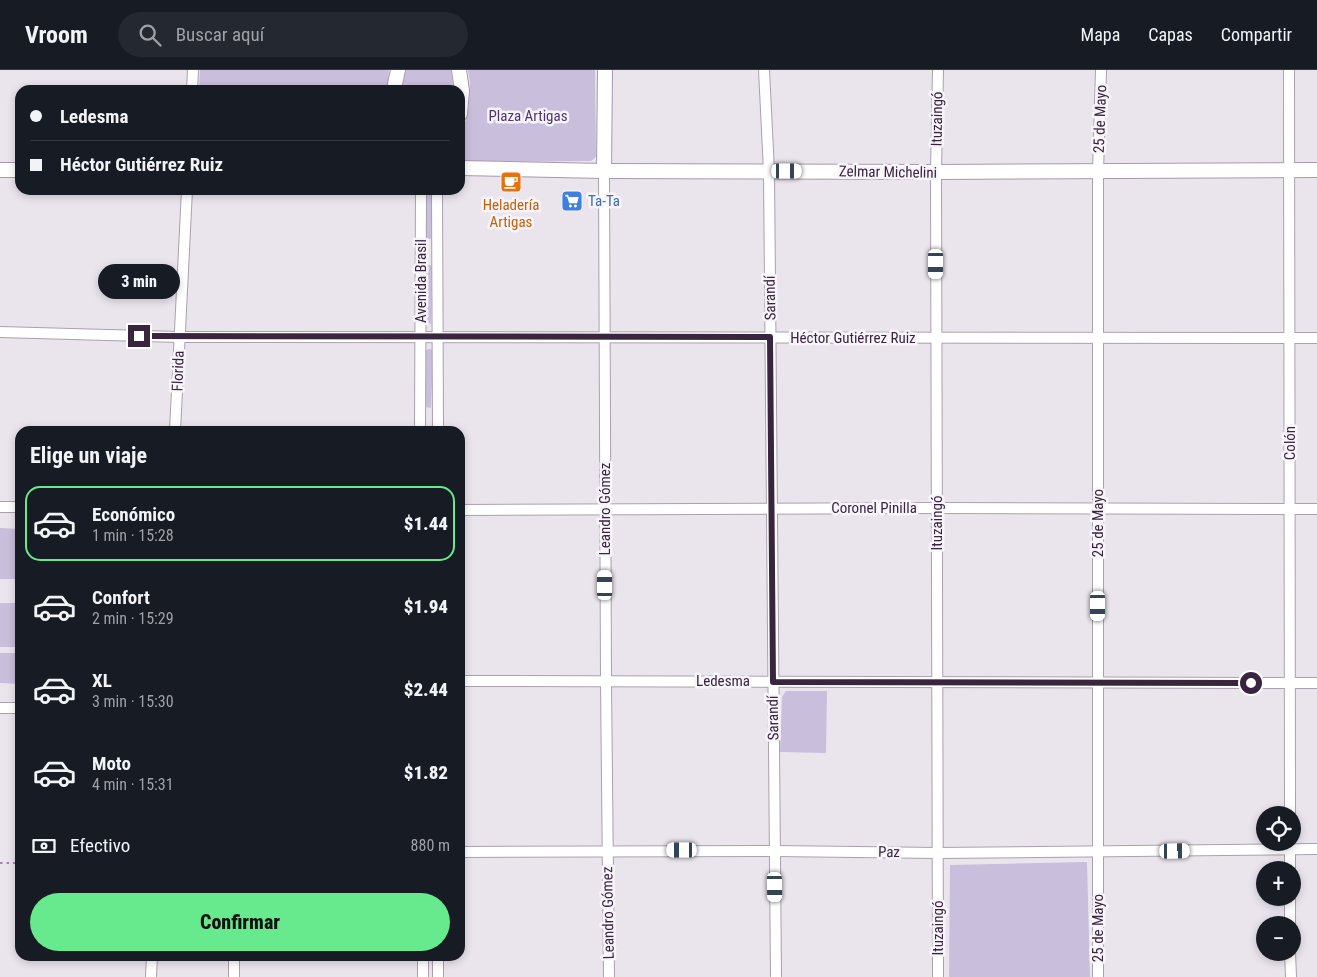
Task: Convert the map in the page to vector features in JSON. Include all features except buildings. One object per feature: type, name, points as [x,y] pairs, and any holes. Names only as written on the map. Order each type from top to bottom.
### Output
[{"type":"street","points":[[192,85],[193,70]]},
{"type":"street","points":[[395,85],[398,70]]},
{"type":"street","points":[[459,70],[461,85]]},
{"type":"street","name":"Leandro Gómez","points":[[605,70],[604,337],[609,977]]},
{"type":"street","name":"Sarandí","points":[[764,70],[769,171],[776,977]]},
{"type":"street","name":"Ituzaingó","points":[[938,70],[936,172],[938,977]]},
{"type":"street","name":"25 de Mayo","points":[[1098,977],[1098,172],[1101,70]]},
{"type":"street","name":"Colón","points":[[1289,70],[1290,806]]},
{"type":"street","name":"Zelmar Michelini","points":[[465,168],[936,172],[1317,170]]},
{"type":"street","points":[[0,170],[15,170]]},
{"type":"street","name":"Florida","points":[[175,426],[187,195]]},
{"type":"street","name":"Avenida Brasil","points":[[420,426],[421,195]]},
{"type":"street","name":"Avenida Brasil","points":[[437,195],[438,426]]},
{"type":"street","name":"Héctor Gutiérrez Ruiz","points":[[0,332],[179,337],[1317,338]]},
{"type":"street","points":[[0,506],[15,507]]},
{"type":"street","name":"Coronel Pinilla","points":[[465,510],[772,508],[1317,509]]},
{"type":"street","name":"Ledesma","points":[[465,682],[1317,683]]},
{"type":"street","points":[[0,708],[15,708]]},
{"type":"street","name":"Paz","points":[[465,852],[608,850],[937,853],[1098,852],[1256,847]]},
{"type":"street","name":"Paz","points":[[1301,847],[1317,849]]},
{"type":"street","points":[[151,977],[152,961]]},
{"type":"street","points":[[234,961],[234,977]]},
{"type":"street","points":[[423,961],[423,977]]},
{"type":"street","points":[[438,961],[438,977]]},
{"type":"street","points":[[1290,961],[1291,977]]},
{"type":"path","points":[[0,864],[15,863]]},
{"type":"green space","points":[[200,70],[389,70],[388,85],[199,85]]},
{"type":"green space","points":[[406,70],[451,70],[452,85],[403,85]]},
{"type":"green space","name":"Plaza Artigas","points":[[468,70],[595,70],[596,157],[591,161],[465,162],[465,122],[469,106],[470,83]]},
{"type":"green space","points":[[426,195],[432,195],[431,239],[426,238]]},
{"type":"green space","points":[[427,265],[432,267],[431,324],[426,322]]},
{"type":"green space","points":[[428,349],[433,351],[431,408],[426,407],[426,351]]},
{"type":"green space","points":[[0,528],[15,529],[15,579],[0,579]]},
{"type":"green space","points":[[0,603],[15,603],[15,647],[0,647]]},
{"type":"green space","points":[[0,653],[15,653],[15,684],[0,683]]},
{"type":"green space","points":[[786,691],[827,691],[826,753],[780,752],[782,697]]},
{"type":"green space","points":[[1087,862],[1090,977],[949,977],[950,865]]},
{"type":"place","name":"Heladería Artigas","points":[[511,182]]},
{"type":"place","name":"Ta-Ta","points":[[572,201]]},
{"type":"route","points":[[139,336],[770,337],[773,682],[1251,683]]}]
